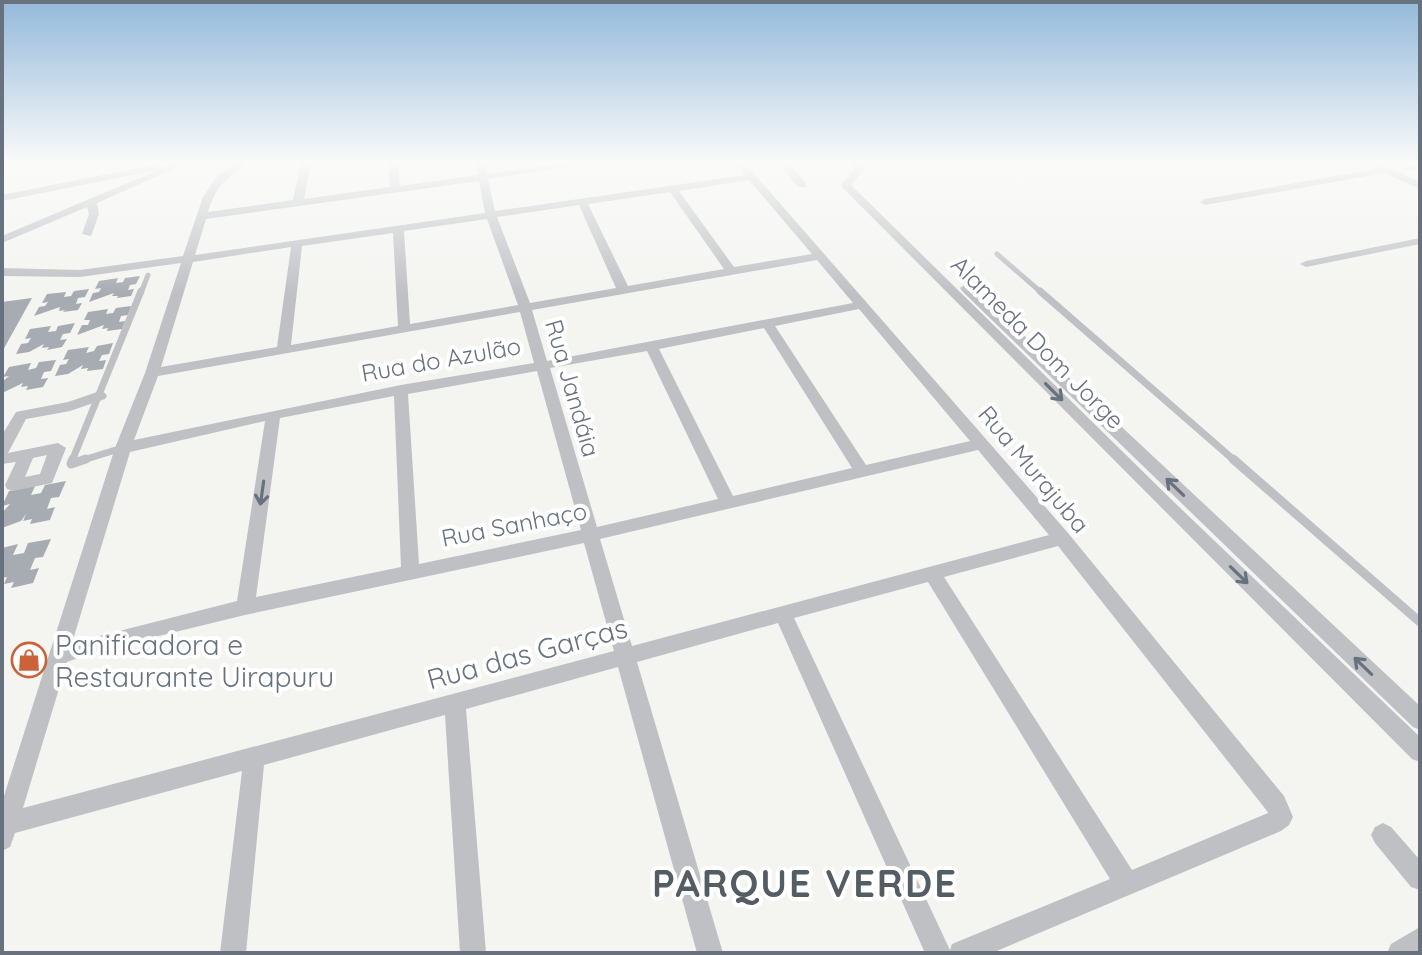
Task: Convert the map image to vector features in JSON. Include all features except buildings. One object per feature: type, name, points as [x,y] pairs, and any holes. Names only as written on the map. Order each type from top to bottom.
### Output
[{"type":"street","points":[[2,240],[83,206]]},
{"type":"street","points":[[87,234],[94,214],[92,206]]},
{"type":"street","points":[[4,832],[123,448],[152,373],[207,206]]},
{"type":"street","points":[[203,216],[279,206]]},
{"type":"street","name":"Rua Jandáia","points":[[488,206],[525,306],[710,953]]},
{"type":"street","points":[[2,272],[30,269],[78,275],[550,206]]},
{"type":"street","points":[[584,206],[623,289]]},
{"type":"street","points":[[684,206],[731,271]]},
{"type":"street","name":"Rua Murajuba","points":[[777,206],[1062,538],[1276,804],[1281,817],[1273,823],[1127,884]]},
{"type":"street","name":"Alameda Dom Jorge","points":[[867,206],[1420,752]]},
{"type":"street","name":"Alameda Dom Jorge","points":[[881,206],[1420,720]]},
{"type":"street","points":[[398,229],[404,327]]},
{"type":"street","points":[[1306,264],[1420,241]]},
{"type":"street","points":[[284,348],[297,243]]},
{"type":"street","points":[[152,373],[820,256]]},
{"type":"street","name":"Rua do Azulão","points":[[123,448],[197,429],[401,389],[542,366],[862,305]]},
{"type":"street","points":[[767,323],[862,471]]},
{"type":"street","points":[[651,345],[728,503]]},
{"type":"street","points":[[401,389],[410,571]]},
{"type":"street","points":[[2,449],[21,415],[70,406],[100,396]]},
{"type":"street","points":[[245,607],[273,416]]},
{"type":"street","name":"Rua Sanhaço","points":[[59,656],[97,643],[245,607],[590,535],[981,444]]},
{"type":"street","points":[[2,459],[58,448],[46,479],[8,483]]},
{"type":"street","points":[[8,483],[27,454]]},
{"type":"street","points":[[51,466],[71,464]]},
{"type":"street","name":"Rua das Garças","points":[[4,832],[254,758],[1062,538]]},
{"type":"street","points":[[932,573],[1127,884],[961,953]]},
{"type":"street","points":[[783,614],[938,953]]},
{"type":"street","points":[[455,703],[473,953]]},
{"type":"street","points":[[233,953],[254,758]]},
{"type":"street","points":[[1383,835],[1420,878]]},
{"type":"street","points":[[1400,953],[1420,940]]},
{"type":"lane","points":[[997,254],[1420,622]]},
{"type":"lane","points":[[71,464],[148,275]]},
{"type":"lane","points":[[71,464],[123,448]]},
{"type":"place","name":"Panificadora e Restaurante Uirapuru","points":[[29,660]]},
{"type":"district","name":"PARQUE VERDE","points":[[805,883]]}]
